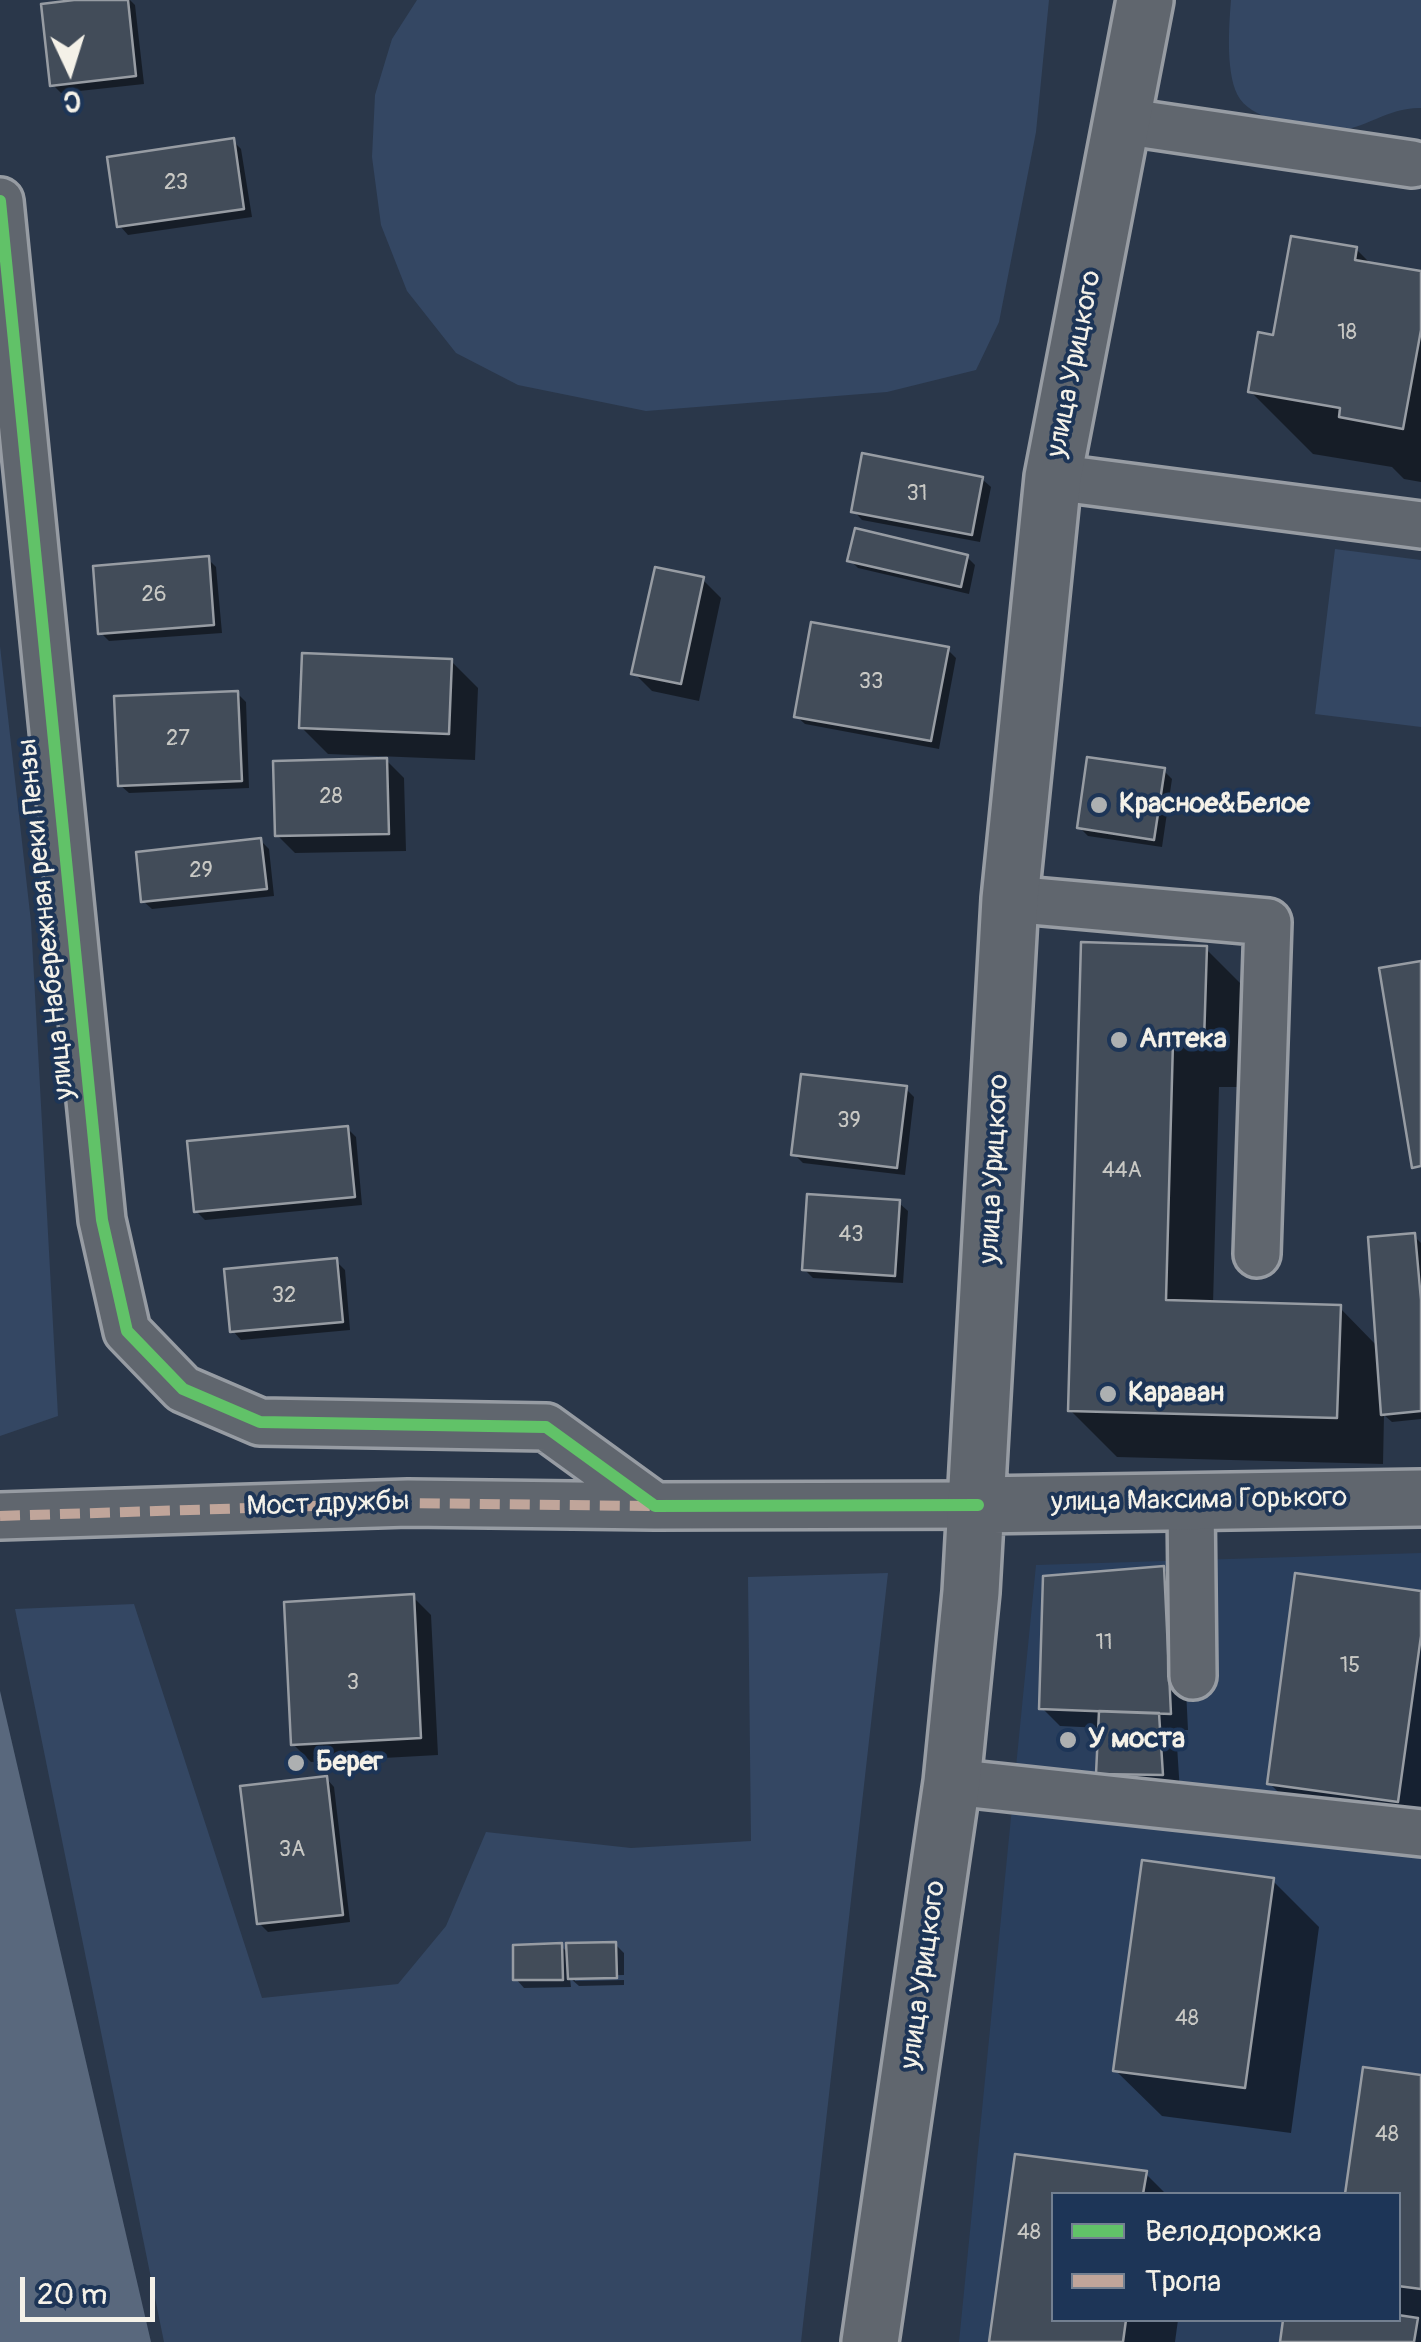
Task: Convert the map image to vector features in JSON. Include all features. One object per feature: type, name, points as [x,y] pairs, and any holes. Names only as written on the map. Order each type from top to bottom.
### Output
[{"type":"main road","name":"улица Урицкого","points":[[870,2342],[952,1782],[978,1505],[1010,900],[1053,477],[1146,0]]},
{"type":"main road","name":"улица Максима Горького","points":[[978,1505],[1421,1498]]},
{"type":"street","points":[[1122,122],[1412,164]]},
{"type":"street","name":"улица Набережная реки Пензы","points":[[0,201],[102,1220],[126,1330],[184,1389],[260,1422],[546,1426],[655,1506]]},
{"type":"street","points":[[1053,477],[1421,526]]},
{"type":"street","points":[[1010,900],[1268,922],[1257,1254]]},
{"type":"street","points":[[1191,1502],[1193,1676]]},
{"type":"street","name":"Мост дружбы","points":[[0,1516],[408,1503],[978,1505]]},
{"type":"street","points":[[952,1782],[1421,1833]]},
{"type":"shaded area","points":[[417,0],[1049,0],[1036,132],[999,322],[976,370],[887,392],[646,411],[518,385],[456,353],[407,291],[381,225],[372,157],[375,95],[392,39]]},
{"type":"shaded area","points":[[1231,0],[1421,0],[1421,108],[1398,111],[1333,132],[1299,128],[1253,110],[1240,99],[1232,78]]},
{"type":"shaded area","points":[[1335,549],[1421,560],[1421,727],[1315,714]]},
{"type":"shaded area","points":[[0,646],[31,922],[58,1416],[0,1436]]},
{"type":"shaded area","points":[[1421,1553],[1421,2342],[959,2342],[1036,1565]]},
{"type":"shaded area","points":[[888,1573],[801,2342],[164,2342],[15,1609],[134,1604],[262,1998],[398,1984],[446,1926],[486,1832],[631,1848],[751,1841],[748,1577]]},
{"type":"shaded area","points":[[0,1691],[151,2342],[0,2342]]},
{"type":"building","points":[[128,0],[136,76],[50,86],[41,4]]},
{"type":"building","points":[[234,138],[244,209],[117,227],[107,157]]},
{"type":"building","points":[[1291,236],[1357,247],[1355,260],[1421,271],[1421,330],[1403,429],[1339,417],[1340,408],[1248,392],[1258,332],[1273,335]]},
{"type":"building","points":[[862,453],[983,477],[972,535],[851,512]]},
{"type":"building","points":[[855,528],[968,555],[961,587],[847,561]]},
{"type":"building","points":[[209,556],[214,625],[98,634],[93,566]]},
{"type":"building","points":[[655,567],[704,577],[681,684],[631,674]]},
{"type":"building","points":[[811,622],[949,647],[931,741],[794,717]]},
{"type":"building","points":[[302,653],[452,659],[449,734],[299,728]]},
{"type":"building","points":[[238,691],[242,781],[118,786],[114,696]]},
{"type":"building","points":[[1087,757],[1165,768],[1154,840],[1077,828]]},
{"type":"building","points":[[387,758],[389,834],[275,836],[273,761]]},
{"type":"building","points":[[261,838],[267,889],[141,902],[136,852]]},
{"type":"building","points":[[1081,942],[1207,946],[1204,1042],[1173,1042],[1166,1300],[1341,1305],[1337,1418],[1068,1411]]},
{"type":"building","points":[[1421,961],[1421,1166],[1412,1168],[1379,968]]},
{"type":"building","points":[[801,1074],[907,1086],[897,1168],[791,1155]]},
{"type":"building","points":[[348,1126],[355,1197],[194,1212],[187,1141]]},
{"type":"building","points":[[807,1194],[900,1200],[895,1276],[802,1270]]},
{"type":"building","points":[[1415,1233],[1421,1300],[1421,1411],[1381,1415],[1368,1237]]},
{"type":"building","points":[[337,1258],[343,1322],[230,1332],[224,1269]]},
{"type":"building","points":[[1164,1566],[1171,1714],[1039,1709],[1043,1576]]},
{"type":"building","points":[[1295,1573],[1421,1591],[1421,1636],[1398,1802],[1267,1784]]},
{"type":"building","points":[[414,1594],[421,1738],[291,1745],[284,1602]]},
{"type":"building","points":[[1099,1711],[1159,1713],[1163,1775],[1096,1774]]},
{"type":"building","points":[[327,1776],[343,1915],[257,1924],[240,1786]]},
{"type":"building","points":[[1142,1860],[1274,1878],[1245,2088],[1113,2071]]},
{"type":"building","points":[[616,1942],[617,1978],[568,1979],[566,1943]]},
{"type":"building","points":[[562,1943],[563,1980],[513,1980],[513,1945]]},
{"type":"building","points":[[1363,2067],[1421,2075],[1421,2289],[1401,2286],[1401,2192],[1345,2192]]},
{"type":"building","points":[[1015,2154],[1147,2171],[1143,2192],[1051,2192],[1051,2322],[1126,2322],[1123,2342],[989,2342]]},
{"type":"building","points":[[1401,2315],[1418,2318],[1414,2342],[1280,2342],[1283,2322],[1401,2322]]},
{"type":"marked path","points":[[0,1516],[408,1503],[650,1506]]},
{"type":"cycle path","points":[[0,201],[102,1220],[127,1331],[183,1389],[260,1422],[546,1427],[655,1506],[978,1505]]},
{"type":"place","name":"Красное&Белое","points":[[1099,805]]},
{"type":"place","name":"Аптека","points":[[1119,1040]]},
{"type":"place","name":"Караван","points":[[1108,1394]]},
{"type":"place","name":"У моста","points":[[1068,1740]]},
{"type":"place","name":"Берег","points":[[296,1763]]}]
